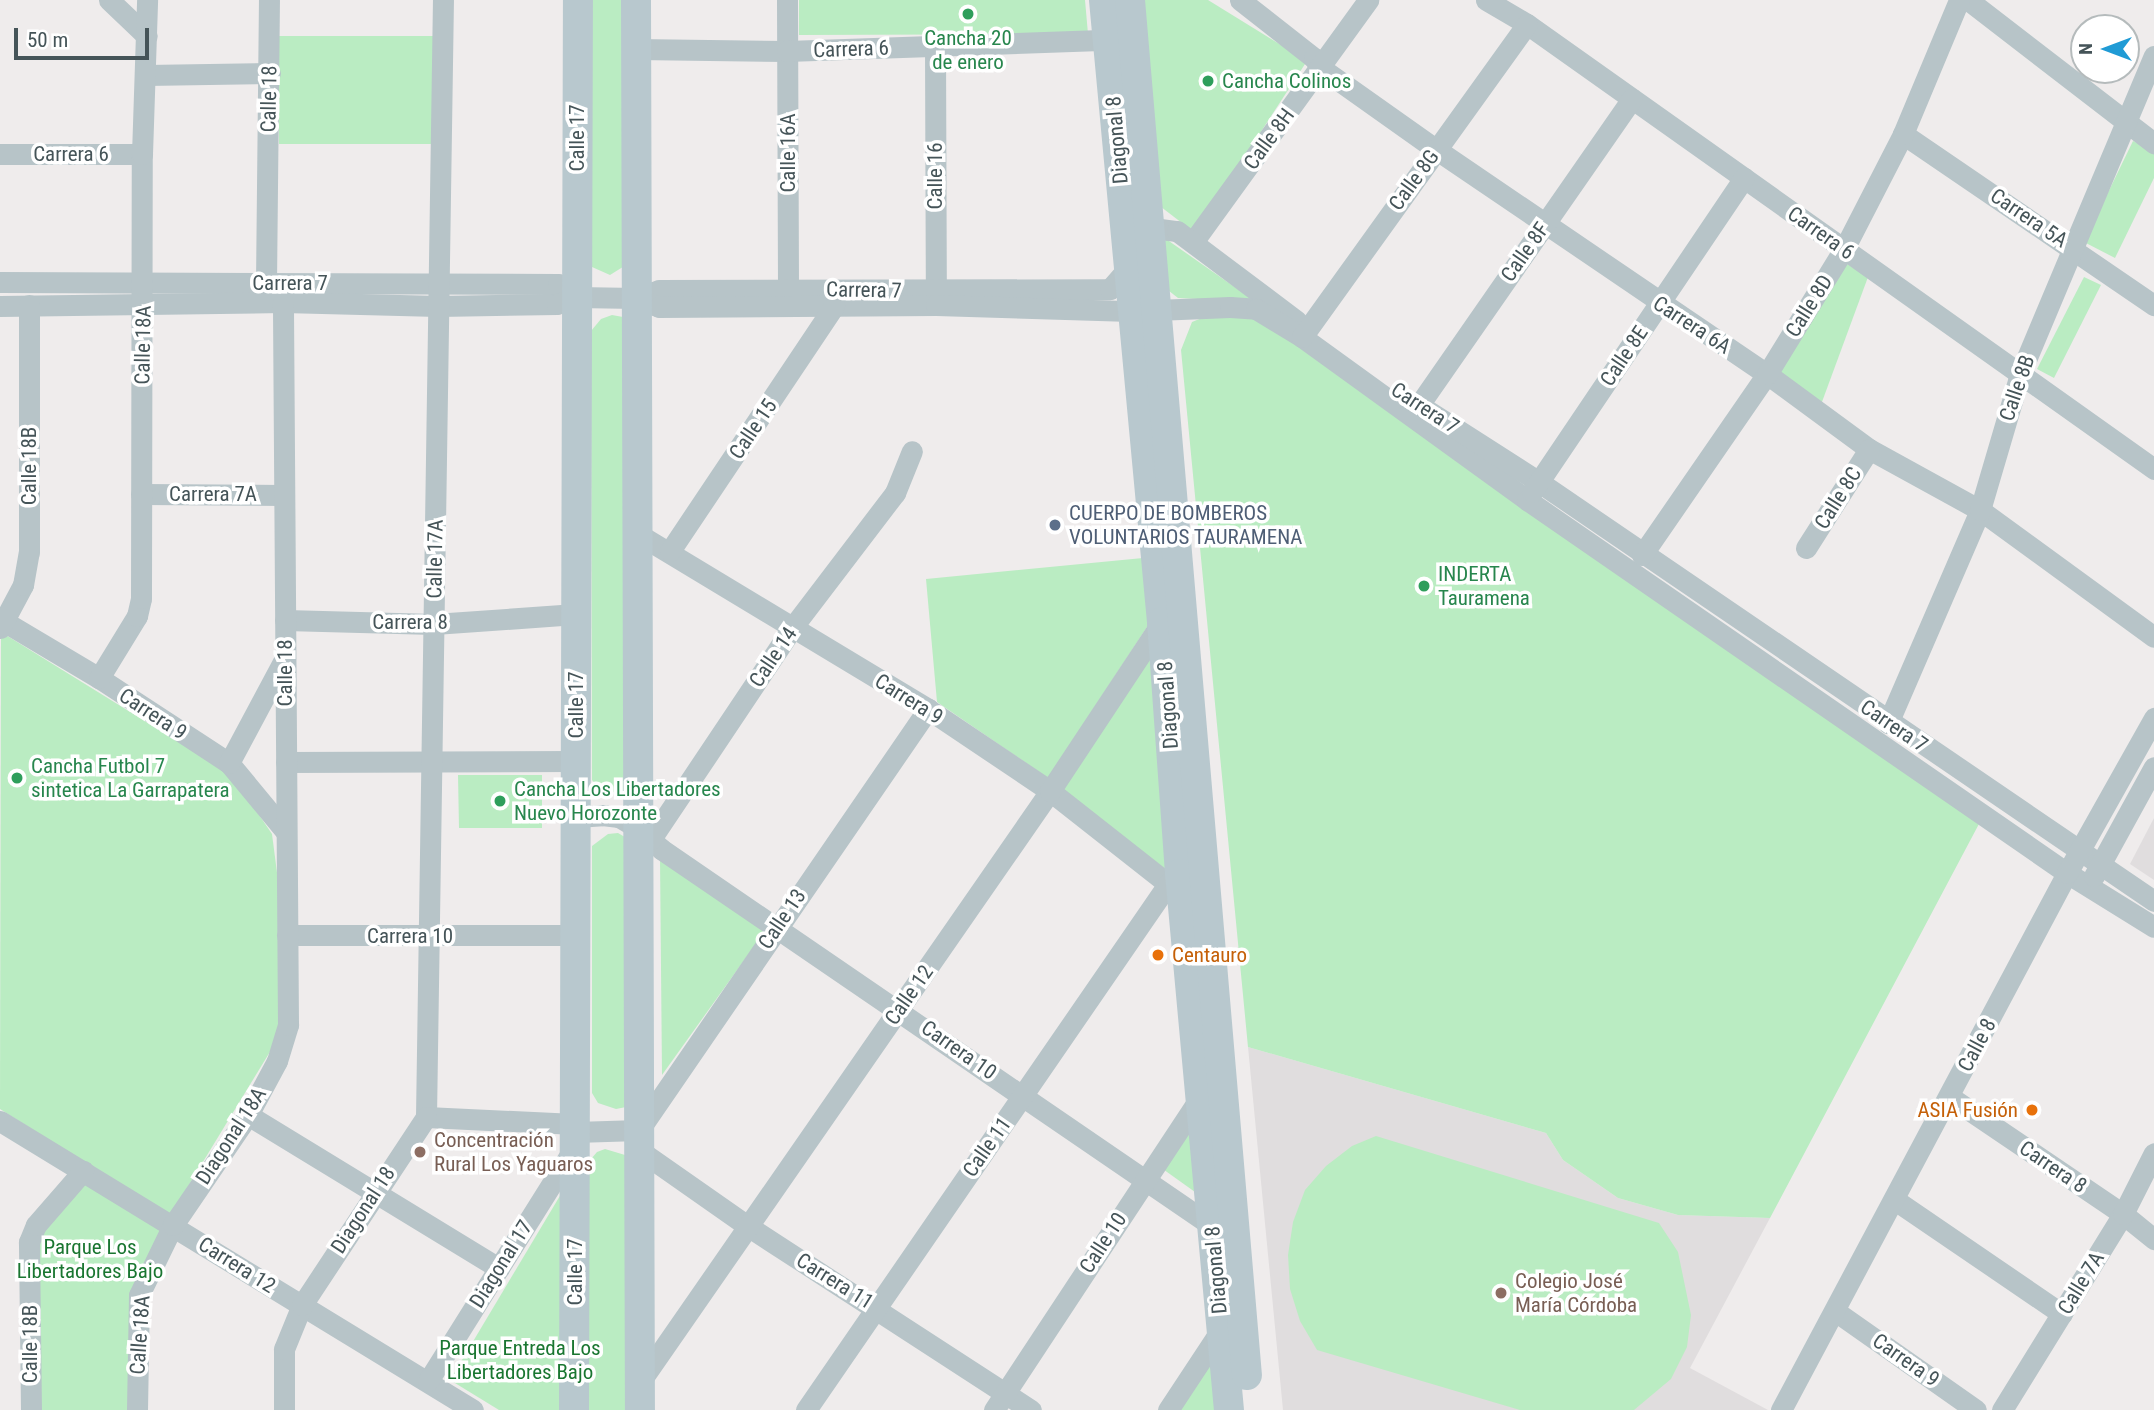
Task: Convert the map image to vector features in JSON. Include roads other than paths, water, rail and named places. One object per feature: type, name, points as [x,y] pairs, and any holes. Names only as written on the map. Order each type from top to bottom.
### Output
[{"type":"street","points":[[109,0],[147,36]]},
{"type":"street","name":"Calle 18A","points":[[99,678],[137,616],[141,598],[142,154],[147,0]]},
{"type":"street","name":"Calle 18","points":[[266,283],[269,0]]},
{"type":"street","name":"Calle 17A","points":[[426,1117],[443,0]]},
{"type":"street","name":"Calle 17","points":[[574,1410],[578,0]]},
{"type":"street","points":[[636,0],[638,534],[645,834],[639,1140],[640,1396]]},
{"type":"street","name":"Calle 16A","points":[[787,0],[788,297]]},
{"type":"street","name":"Diagonal 8","points":[[1104,0],[1126,258],[1143,310]]},
{"type":"street","name":"Diagonal 8","points":[[1130,0],[1148,232],[1143,310],[1173,621],[1184,875],[1211,1093],[1223,1225],[1250,1410]]},
{"type":"street","name":"Carrera 6A","points":[[1240,0],[1314,58],[1321,68],[1544,225],[1767,374],[1869,449],[1980,510],[2154,637]]},
{"type":"street","name":"Calle 8H","points":[[1193,242],[1368,0]]},
{"type":"street","name":"Carrera 6","points":[[1486,0],[1527,24],[2154,469]]},
{"type":"street","name":"Calle 8D","points":[[1642,555],[1767,374],[1844,249],[1903,134],[1959,0]]},
{"type":"street","points":[[1968,0],[2154,143]]},
{"type":"street","name":"Calle 8G","points":[[1304,332],[1527,24]]},
{"type":"street","name":"Carrera 6","points":[[636,49],[787,51],[1108,40]]},
{"type":"street","name":"Calle 16","points":[[935,46],[935,298]]},
{"type":"street","name":"Calle 8B","points":[[1888,723],[1980,510],[2020,374],[2154,56]]},
{"type":"street","points":[[146,75],[270,73]]},
{"type":"street","name":"Calle 8F","points":[[1419,405],[1632,99]]},
{"type":"street","name":"Carrera 5A","points":[[1903,134],[2154,305]]},
{"type":"street","name":"Carrera 6","points":[[0,154],[142,154]]},
{"type":"street","name":"Calle 8E","points":[[1533,491],[1744,178]]},
{"type":"street","name":"Carrera 7","points":[[788,297],[834,306],[1110,289],[1124,273],[1126,258],[1135,241],[1148,232],[1160,229],[1177,231],[1304,332],[1533,491],[2067,873],[2089,884],[2154,927]]},
{"type":"street","name":"Carrera 7","points":[[0,282],[283,302],[438,306],[557,304],[576,297],[636,298],[659,307],[788,297],[935,298],[1143,310],[1230,307],[1256,309],[1304,332],[1419,405],[1533,491],[1642,555],[2154,901]]},
{"type":"street","name":"Carrera 7","points":[[0,306],[266,283],[558,284],[576,297]]},
{"type":"street","name":"Calle 18","points":[[283,302],[288,1025],[285,1043]]},
{"type":"street","name":"Calle 18B","points":[[1,623],[23,585],[29,552],[29,305]]},
{"type":"street","name":"Calle 15","points":[[670,551],[834,306]]},
{"type":"street","name":"Calle 8C","points":[[1806,548],[1869,449]]},
{"type":"street","name":"Calle 14","points":[[645,834],[902,480],[912,451]]},
{"type":"street","name":"Carrera 7A","points":[[141,494],[284,495]]},
{"type":"street","name":"Carrera 9","points":[[638,534],[928,709],[1050,791],[1184,875]]},
{"type":"street","name":"Carrera 8","points":[[285,620],[433,624],[576,614]]},
{"type":"street","name":"Calle 12","points":[[640,1396],[749,1227],[1050,791],[1173,621]]},
{"type":"street","name":"Carrera 9","points":[[1,623],[99,678],[229,763],[286,832]]},
{"type":"street","points":[[229,763],[285,657]]},
{"type":"street","name":"Calle 13","points":[[639,1140],[776,927],[928,709]]},
{"type":"street","name":"Calle 8","points":[[1781,1410],[1951,1097],[2067,873],[2154,718]]},
{"type":"street","points":[[286,762],[576,761]]},
{"type":"street","points":[[2089,884],[2154,767]]},
{"type":"street","name":"Carrera 10","points":[[576,817],[619,817],[645,834],[661,849],[1145,1179],[1223,1225]]},
{"type":"street","name":"Calle 11","points":[[806,1410],[1023,1095],[1184,875]]},
{"type":"street","name":"Carrera 10","points":[[287,935],[576,936]]},
{"type":"street","name":"Diagonal 18A","points":[[173,1225],[248,1115],[285,1043]]},
{"type":"street","name":"Calle 10","points":[[1000,1401],[1145,1179],[1211,1093]]},
{"type":"street","name":"Carrera 8","points":[[1951,1097],[2123,1214],[2154,1239]]},
{"type":"street","points":[[248,1115],[499,1268]]},
{"type":"street","points":[[426,1117],[639,1140]]},
{"type":"street","name":"Diagonal 18","points":[[302,1305],[426,1117]]},
{"type":"street","name":"Carrera 12","points":[[0,1121],[472,1410]]},
{"type":"street","name":"Diagonal 17","points":[[428,1381],[499,1268],[575,1134]]},
{"type":"street","name":"Carrera 11","points":[[639,1140],[749,1227],[877,1307],[1000,1401],[1031,1410]]},
{"type":"street","name":"Calle 7A","points":[[2002,1410],[2123,1214],[2154,1153]]},
{"type":"street","name":"Calle 18B","points":[[31,1410],[29,1242],[36,1225],[83,1171]]},
{"type":"street","points":[[1895,1200],[2062,1314]]},
{"type":"street","name":"Calle 18A","points":[[137,1410],[139,1295],[173,1225]]},
{"type":"street","name":"Diagonal 8","points":[[1223,1225],[1222,1328],[1229,1410]]},
{"type":"street","points":[[284,1410],[284,1349],[302,1305]]},
{"type":"street","name":"Carrera 9","points":[[1835,1311],[1976,1410]]},
{"type":"street","points":[[1168,1410],[1222,1328]]},
{"type":"place","name":"Cancha 20 de enero","points":[[968,14]]},
{"type":"place","name":"Cancha Colinos","points":[[1208,81]]},
{"type":"place","name":"CUERPO DE BOMBEROS VOLUNTARIOS TAURAMENA","points":[[1055,525]]},
{"type":"place","name":"INDERTA Tauramena","points":[[1424,586]]},
{"type":"place","name":"Cancha Futbol 7 sintetica La Garrapatera","points":[[17,778]]},
{"type":"place","name":"Cancha Los Libertadores Nuevo Horozonte","points":[[500,801]]},
{"type":"place","name":"Centauro","points":[[1158,955]]},
{"type":"place","name":"ASIA Fusión","points":[[2032,1110]]},
{"type":"place","name":"Concentración Rural Los Yaguaros","points":[[420,1152]]},
{"type":"place","name":"Colegio José María Córdoba","points":[[1501,1293]]},
{"type":"park label","name":"Parque Los Libertadores Bajo","points":[[90,1259]]},
{"type":"park label","name":"Parque Entreda Los Libertadores Bajo","points":[[520,1360]]}]
